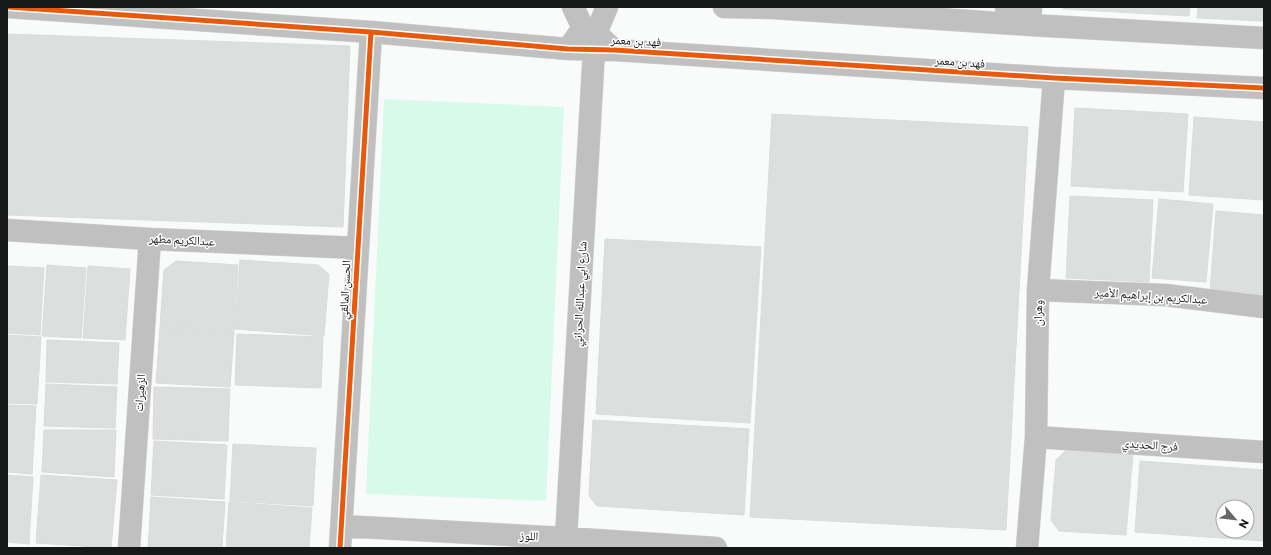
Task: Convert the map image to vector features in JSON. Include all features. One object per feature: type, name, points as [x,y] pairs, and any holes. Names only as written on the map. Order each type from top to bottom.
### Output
[{"type":"street","name":"فهد بن معمر","points":[[8,7],[371,32],[568,49],[1054,78],[1264,88]]},
{"type":"street","points":[[568,49],[583,28],[573,7]]},
{"type":"street","points":[[604,50],[596,33],[606,7]]},
{"type":"street","points":[[724,7],[1030,16],[1264,38]]},
{"type":"street","points":[[1006,7],[1009,9],[1012,7]]},
{"type":"street","name":"الحسن المالقي","points":[[340,548],[371,32]]},
{"type":"street","name":"شارع ابي عبدالله الحراني","points":[[566,538],[604,50]]},
{"type":"street","name":"وهران","points":[[1026,548],[1036,437],[1038,290],[1054,78]]},
{"type":"street","name":"عبدالكريم مطهر","points":[[7,230],[150,239],[358,248]]},
{"type":"street","name":"الزهيرات","points":[[129,548],[150,239]]},
{"type":"street","name":"عبدالكريم بن إبراهيم الأمير","points":[[1038,290],[1165,295],[1264,307]]},
{"type":"street","name":"فرج الحديدي","points":[[1036,437],[1264,452]]},
{"type":"street","name":"اللوز","points":[[342,526],[716,548]]},
{"type":"green space","points":[[384,99],[564,107],[546,501],[366,494]]},
{"type":"building","points":[[1063,7],[1190,7],[1189,16],[1063,9]]},
{"type":"building","points":[[1198,7],[1264,7],[1264,21],[1197,18]]},
{"type":"building","points":[[7,34],[350,46],[343,227],[7,215]]},
{"type":"building","points":[[1075,108],[1188,114],[1183,192],[1071,186]]},
{"type":"building","points":[[772,114],[1028,127],[1006,530],[750,517]]},
{"type":"building","points":[[1194,117],[1264,122],[1264,200],[1189,195]]},
{"type":"building","points":[[1070,196],[1153,200],[1149,282],[1066,278]]},
{"type":"building","points":[[1159,199],[1213,204],[1206,282],[1152,278]]},
{"type":"building","points":[[1216,211],[1264,215],[1264,295],[1210,291]]},
{"type":"building","points":[[605,239],[761,247],[750,423],[596,414]]},
{"type":"building","points":[[240,260],[318,265],[329,274],[324,336],[235,329]]},
{"type":"building","points":[[176,261],[238,265],[234,331],[160,326],[164,270]]},
{"type":"building","points":[[47,265],[86,268],[81,338],[42,336]]},
{"type":"building","points":[[7,266],[44,268],[40,335],[7,333]]},
{"type":"building","points":[[88,266],[130,269],[125,340],[83,338]]},
{"type":"building","points":[[160,327],[234,332],[230,387],[156,383]]},
{"type":"building","points":[[237,334],[323,337],[321,388],[235,385]]},
{"type":"building","points":[[7,335],[41,337],[37,404],[7,403]]},
{"type":"building","points":[[47,340],[119,343],[117,384],[46,382]]},
{"type":"building","points":[[46,384],[117,387],[115,428],[44,426]]},
{"type":"building","points":[[154,387],[230,389],[228,441],[153,439]]},
{"type":"building","points":[[7,405],[36,406],[32,474],[7,472]]},
{"type":"building","points":[[593,420],[749,429],[744,515],[597,506],[589,496]]},
{"type":"building","points":[[44,430],[116,430],[114,477],[42,472]]},
{"type":"building","points":[[154,441],[227,445],[224,499],[151,495]]},
{"type":"building","points":[[233,444],[316,448],[313,506],[230,501]]},
{"type":"building","points":[[1067,449],[1133,454],[1126,535],[1059,531],[1051,520],[1056,460]]},
{"type":"building","points":[[1140,461],[1264,470],[1264,541],[1235,539],[1255,539],[1255,499],[1215,499],[1215,538],[1135,532]]},
{"type":"building","points":[[7,475],[33,477],[29,544],[7,542]]},
{"type":"building","points":[[41,475],[117,480],[111,548],[36,543]]},
{"type":"building","points":[[151,497],[225,502],[222,548],[148,548]]},
{"type":"building","points":[[229,502],[312,508],[309,548],[226,548]]},
{"type":"cycle path","points":[[8,7],[371,32],[568,49],[614,50],[1054,78],[1264,88]]},
{"type":"cycle path","points":[[340,548],[371,32]]}]
